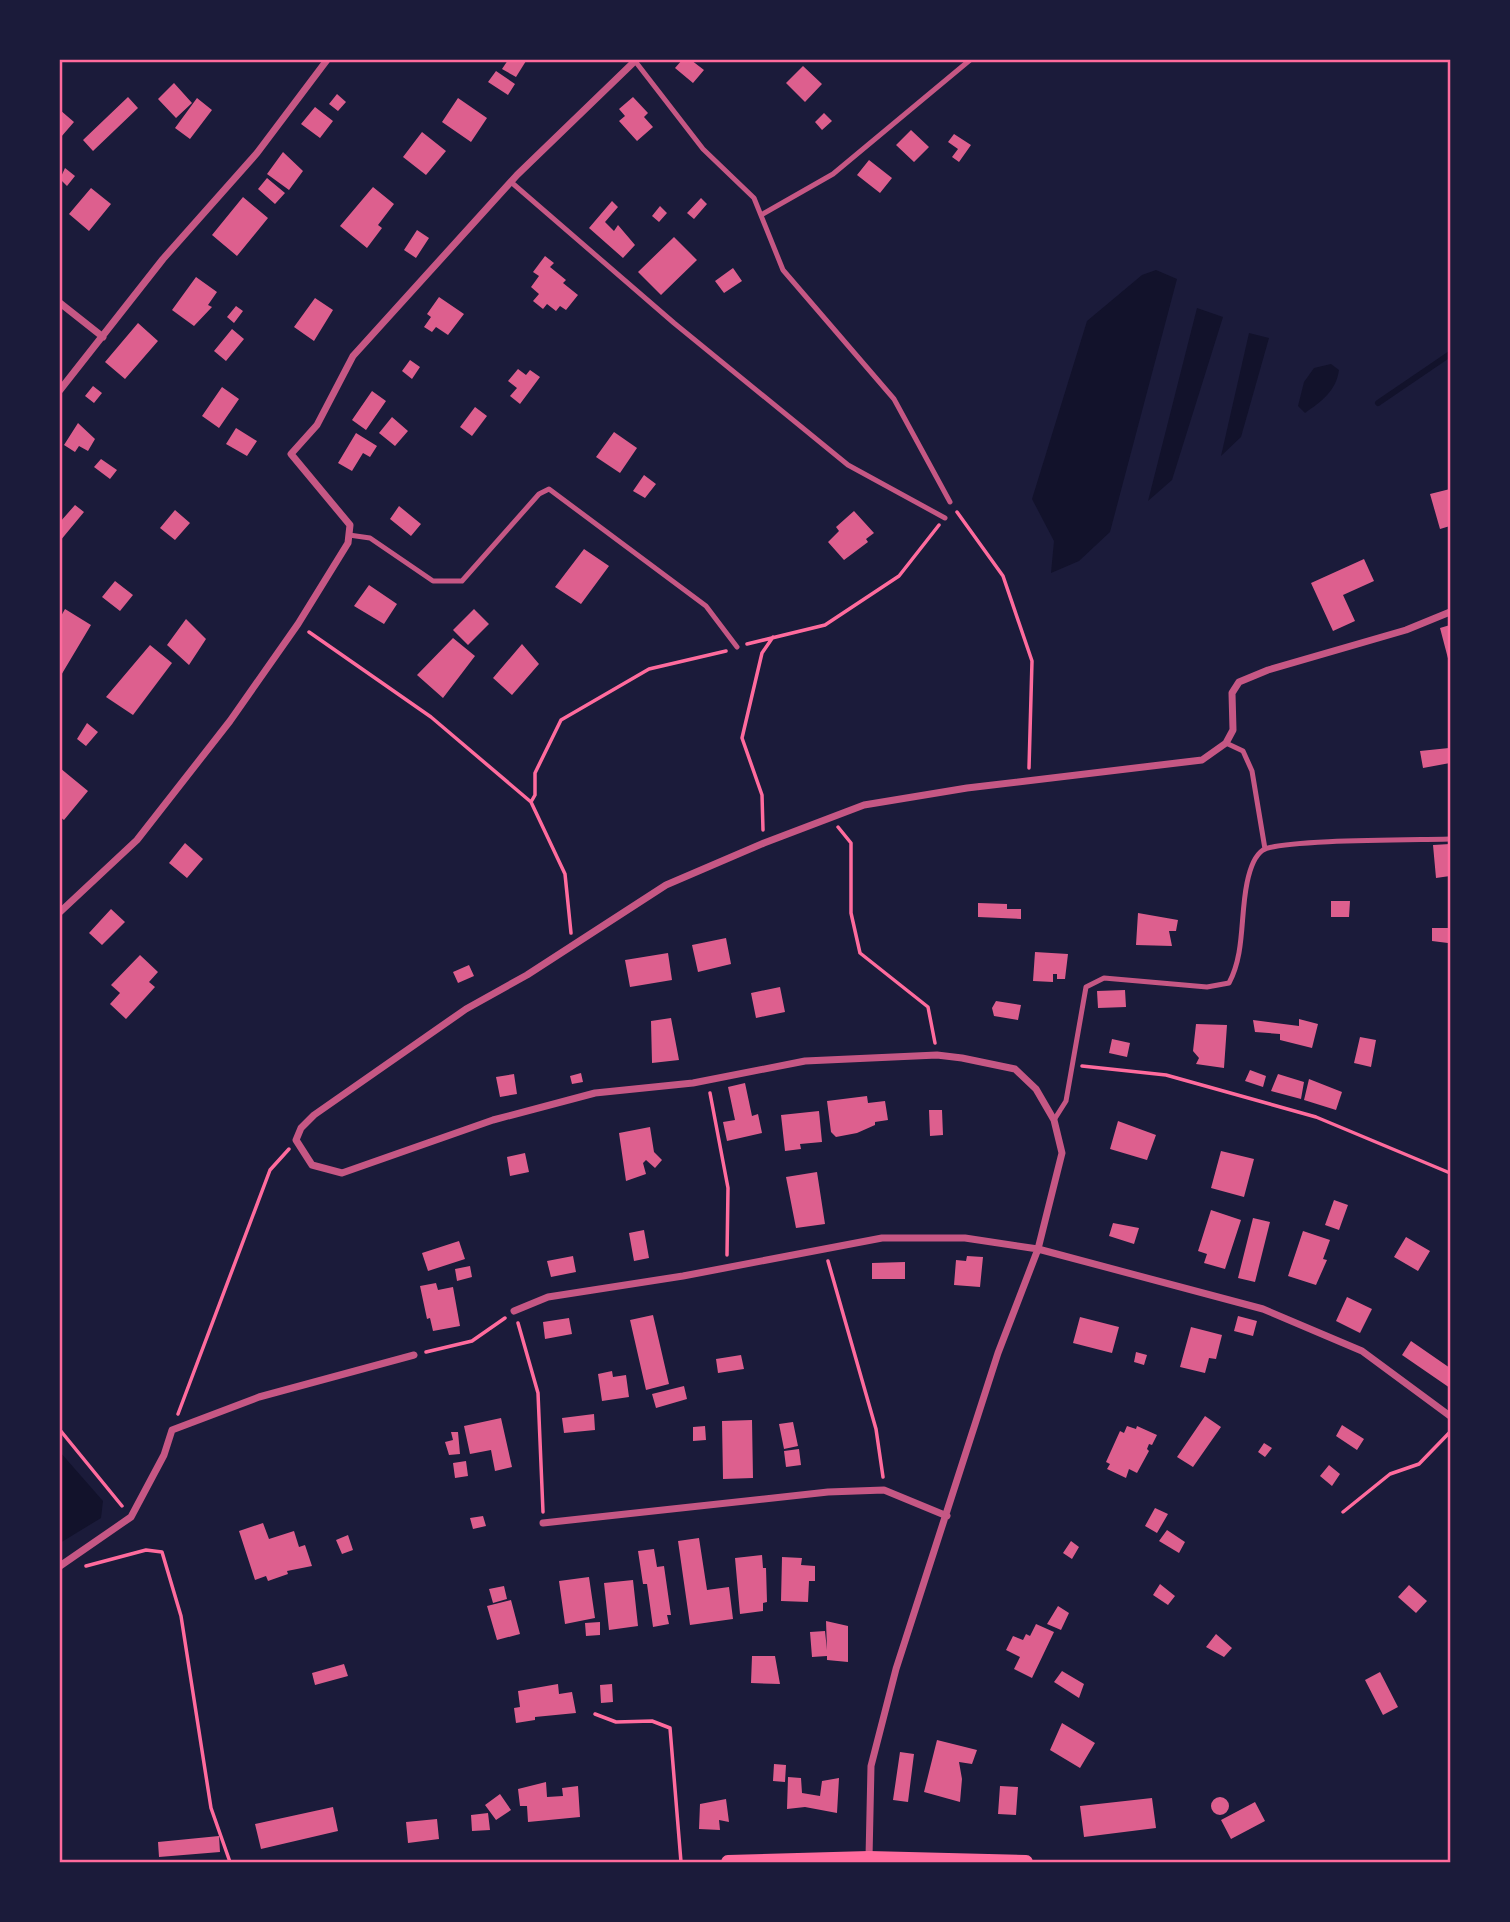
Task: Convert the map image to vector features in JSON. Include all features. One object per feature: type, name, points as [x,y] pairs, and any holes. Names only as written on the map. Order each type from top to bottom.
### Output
[{"type":"main road","points":[[728,1863],[869,1858],[1026,1863]]},
{"type":"street","points":[[60,390],[163,259],[257,153],[327,60]]},
{"type":"street","points":[[60,912],[137,840],[230,721],[298,624],[348,543],[350,526],[291,454],[317,425],[353,356],[511,182],[636,60]]},
{"type":"street","points":[[60,303],[103,337]]},
{"type":"street","points":[[869,1858],[871,1766],[895,1669],[998,1353],[1038,1248],[1062,1153],[1054,1120],[1036,1089],[1015,1069],[937,1055],[806,1061],[693,1083],[595,1093],[493,1120],[342,1172],[312,1165],[296,1140],[301,1128],[314,1115],[466,1009],[527,975],[666,885],[764,843],[864,805],[1028,781],[1202,760],[1226,743],[1233,730],[1232,694],[1239,682],[1268,670],[1406,631],[1451,612]]},
{"type":"street","points":[[514,1311],[548,1297],[727,1268],[882,1238],[965,1238],[1038,1248],[1263,1309],[1362,1351],[1451,1416]]},
{"type":"street","points":[[60,1566],[131,1517],[164,1454],[172,1430],[260,1397],[414,1355]]},
{"type":"street","points":[[543,1523],[828,1492],[884,1490],[947,1516]]},
{"type":"lane","points":[[636,60],[703,149],[754,198],[783,270],[894,399],[950,502]]},
{"type":"lane","points":[[761,215],[833,174],[970,60]]},
{"type":"lane","points":[[511,182],[674,323],[848,465],[945,518]]},
{"type":"lane","points":[[349,535],[370,538],[433,581],[463,581],[539,494],[549,489],[706,606],[737,647]]},
{"type":"lane","points":[[1226,743],[1243,751],[1252,771],[1265,849]]},
{"type":"lane","points":[[1054,1120],[1066,1101],[1070,1065],[1086,987],[1104,978],[1207,987],[1229,983],[1237,968],[1247,881],[1257,855],[1265,849],[1297,844],[1451,839]]},
{"type":"path","points":[[950,502],[1003,576],[1032,661],[1028,781]]},
{"type":"path","points":[[298,624],[431,718],[531,802],[565,874],[572,946]]},
{"type":"path","points":[[764,843],[762,795],[742,738],[762,653],[775,635]]},
{"type":"path","points":[[831,817],[851,843],[851,913],[860,953],[928,1007],[937,1055]]},
{"type":"path","points":[[1070,1065],[1166,1075],[1316,1117],[1451,1173]]},
{"type":"path","points":[[693,1083],[711,1094],[715,1129],[728,1188],[727,1268]]},
{"type":"path","points":[[172,1430],[270,1170],[296,1140]]},
{"type":"path","points":[[824,1248],[876,1429],[884,1490]]},
{"type":"path","points":[[414,1355],[472,1341],[514,1311],[538,1393],[543,1523]]},
{"type":"path","points":[[60,1430],[131,1517]]},
{"type":"path","points":[[1343,1512],[1390,1474],[1419,1464],[1451,1433]]},
{"type":"path","points":[[82,1567],[145,1550],[162,1552],[181,1616],[211,1808],[230,1863]]},
{"type":"path","points":[[595,1714],[617,1722],[652,1721],[670,1728],[681,1863]]},
{"type":"shaded area","points":[[1156,270],[1177,279],[1110,532],[1079,561],[1051,573],[1054,541],[1032,499],[1087,321],[1142,275]]},
{"type":"shaded area","points":[[1197,308],[1223,317],[1172,480],[1148,501]]},
{"type":"shaded area","points":[[1249,333],[1269,338],[1241,437],[1221,456]]},
{"type":"shaded area","points":[[1331,364],[1339,370],[1335,384],[1322,400],[1305,413],[1298,406],[1304,382],[1314,368]]},
{"type":"shaded area","points":[[60,1452],[103,1501],[101,1518],[60,1543]]},
{"type":"building","points":[[508,60],[526,61],[516,77],[502,69]]},
{"type":"building","points":[[682,60],[691,60],[704,70],[693,83],[675,68]]},
{"type":"building","points":[[803,66],[822,84],[805,102],[786,83]]},
{"type":"building","points":[[496,71],[515,84],[508,95],[488,82]]},
{"type":"building","points":[[174,83],[192,103],[176,118],[158,99]]},
{"type":"building","points":[[337,94],[346,102],[338,111],[329,104]]},
{"type":"building","points":[[128,97],[138,108],[93,151],[83,140]]},
{"type":"building","points":[[633,97],[648,113],[644,117],[653,127],[637,141],[619,121],[625,116],[619,109]]},
{"type":"building","points":[[197,98],[212,110],[190,139],[175,128]]},
{"type":"building","points":[[458,98],[487,118],[471,142],[442,122]]},
{"type":"building","points":[[315,107],[333,121],[320,138],[301,124]]},
{"type":"building","points":[[60,110],[74,122],[61,137],[60,135]]},
{"type":"building","points":[[824,113],[832,121],[822,130],[815,122]]},
{"type":"building","points":[[911,130],[929,147],[914,162],[896,145]]},
{"type":"building","points":[[422,132],[446,151],[426,175],[403,157]]},
{"type":"building","points":[[954,134],[971,145],[959,162],[952,157],[958,149],[948,142]]},
{"type":"building","points":[[283,152],[303,171],[289,190],[267,174]]},
{"type":"building","points":[[869,160],[892,178],[880,193],[857,175]]},
{"type":"building","points":[[65,168],[75,176],[67,186],[60,179]]},
{"type":"building","points":[[267,178],[285,193],[275,204],[258,189]]},
{"type":"building","points":[[373,187],[394,204],[378,225],[382,228],[367,248],[340,226]]},
{"type":"building","points":[[91,188],[111,204],[89,231],[69,214]]},
{"type":"building","points":[[243,197],[268,218],[237,256],[212,235]]},
{"type":"building","points":[[701,198],[707,204],[694,219],[687,213]]},
{"type":"building","points":[[612,201],[618,207],[605,222],[614,231],[618,225],[635,245],[623,258],[589,228]]},
{"type":"building","points":[[660,206],[667,213],[659,222],[652,216]]},
{"type":"building","points":[[417,230],[429,238],[416,258],[404,250]]},
{"type":"building","points":[[674,237],[697,260],[661,295],[638,272]]},
{"type":"building","points":[[545,256],[554,263],[550,267],[566,280],[563,283],[578,295],[566,310],[560,306],[556,311],[547,304],[543,309],[533,301],[539,294],[531,287],[539,276],[533,272]]},
{"type":"building","points":[[733,268],[742,281],[724,293],[715,281]]},
{"type":"building","points":[[196,277],[217,292],[208,305],[212,307],[194,326],[172,310]]},
{"type":"building","points":[[439,297],[464,314],[448,335],[436,327],[432,332],[424,327],[431,317],[427,314]]},
{"type":"building","points":[[315,298],[333,310],[314,341],[294,327]]},
{"type":"building","points":[[236,306],[243,311],[234,323],[227,317]]},
{"type":"building","points":[[138,323],[158,341],[125,379],[105,362]]},
{"type":"building","points":[[232,329],[244,339],[226,361],[214,351]]},
{"type":"building","points":[[410,360],[420,367],[412,379],[402,371]]},
{"type":"building","points":[[518,369],[526,375],[530,370],[540,377],[520,404],[510,396],[517,388],[508,381]]},
{"type":"building","points":[[93,386],[102,393],[94,403],[85,396]]},
{"type":"building","points":[[222,387],[239,399],[219,428],[202,416]]},
{"type":"building","points":[[372,391],[386,401],[366,430],[352,420]]},
{"type":"building","points":[[475,407],[487,416],[472,436],[460,427]]},
{"type":"building","points":[[392,417],[408,431],[395,446],[379,433]]},
{"type":"building","points":[[78,423],[95,439],[88,451],[79,446],[75,452],[64,445]]},
{"type":"building","points":[[236,428],[257,441],[247,456],[226,444]]},
{"type":"building","points":[[614,432],[637,448],[620,473],[596,457]]},
{"type":"building","points":[[356,433],[377,446],[370,457],[363,453],[352,471],[338,463]]},
{"type":"building","points":[[101,459],[117,470],[110,479],[94,467]]},
{"type":"building","points":[[644,475],[656,484],[645,498],[633,491]]},
{"type":"building","points":[[1450,489],[1450,526],[1440,529],[1430,494]]},
{"type":"building","points":[[75,505],[84,512],[60,541],[60,522]]},
{"type":"building","points":[[399,506],[421,524],[411,536],[390,519]]},
{"type":"building","points":[[175,510],[190,523],[175,540],[160,528]]},
{"type":"building","points":[[854,511],[874,533],[866,539],[868,542],[844,560],[828,542],[839,531],[836,527]]},
{"type":"building","points":[[584,549],[609,566],[581,604],[555,587]]},
{"type":"building","points":[[1364,559],[1374,581],[1343,595],[1355,621],[1333,631],[1311,583]]},
{"type":"building","points":[[115,581],[133,595],[120,611],[102,597]]},
{"type":"building","points":[[369,585],[397,604],[384,624],[354,606]]},
{"type":"building","points":[[65,609],[91,625],[60,677],[60,618]]},
{"type":"building","points":[[474,609],[489,624],[468,645],[453,630]]},
{"type":"building","points":[[186,619],[206,639],[189,665],[167,645]]},
{"type":"building","points":[[1450,625],[1450,666],[1440,628]]},
{"type":"building","points":[[453,638],[475,656],[443,698],[417,675]]},
{"type":"building","points":[[522,644],[539,664],[512,695],[493,678]]},
{"type":"building","points":[[150,645],[172,663],[133,715],[106,697]]},
{"type":"building","points":[[87,723],[98,732],[86,746],[77,739]]},
{"type":"building","points":[[1449,748],[1450,763],[1423,768],[1420,751]]},
{"type":"building","points":[[60,768],[88,791],[64,820],[60,817]]},
{"type":"building","points":[[185,843],[203,859],[187,878],[169,863]]},
{"type":"building","points":[[1450,844],[1450,876],[1436,878],[1433,845]]},
{"type":"building","points":[[1331,901],[1350,901],[1349,917],[1331,917]]},
{"type":"building","points":[[978,903],[1007,904],[1007,909],[1021,909],[1021,919],[978,917]]},
{"type":"building","points":[[111,909],[125,922],[102,945],[89,933]]},
{"type":"building","points":[[1138,913],[1178,920],[1176,931],[1169,931],[1172,946],[1136,945]]},
{"type":"building","points":[[1432,928],[1448,928],[1448,943],[1432,941]]},
{"type":"building","points":[[726,938],[731,964],[698,972],[692,945]]},
{"type":"building","points":[[1035,952],[1068,954],[1065,979],[1057,979],[1057,974],[1053,974],[1053,982],[1033,981]]},
{"type":"building","points":[[668,953],[672,980],[630,987],[625,960]]},
{"type":"building","points":[[140,955],[158,972],[149,982],[155,987],[126,1019],[110,1004],[120,993],[111,985]]},
{"type":"building","points":[[469,965],[474,976],[458,983],[453,972]]},
{"type":"building","points":[[780,987],[785,1012],[756,1018],[751,993]]},
{"type":"building","points":[[1125,990],[1126,1007],[1098,1008],[1097,991]]},
{"type":"building","points":[[996,1001],[1021,1005],[1018,1020],[994,1016],[992,1008]]},
{"type":"building","points":[[671,1018],[679,1060],[652,1063],[651,1021]]},
{"type":"building","points":[[1299,1019],[1318,1024],[1312,1048],[1280,1040],[1280,1034],[1255,1032],[1253,1020],[1299,1026]]},
{"type":"building","points":[[1196,1024],[1227,1025],[1224,1068],[1196,1064],[1199,1058],[1193,1051]]},
{"type":"building","points":[[1360,1037],[1376,1040],[1371,1067],[1354,1063]]},
{"type":"building","points":[[1112,1039],[1130,1043],[1127,1057],[1109,1053]]},
{"type":"building","points":[[1250,1070],[1266,1076],[1263,1087],[1245,1081]]},
{"type":"building","points":[[581,1073],[583,1082],[572,1084],[570,1076]]},
{"type":"building","points":[[514,1074],[517,1094],[500,1097],[496,1077]]},
{"type":"building","points":[[1278,1074],[1304,1082],[1301,1099],[1271,1091]]},
{"type":"building","points":[[1309,1079],[1342,1092],[1336,1110],[1304,1100]]},
{"type":"building","points":[[745,1083],[752,1116],[758,1114],[762,1133],[727,1141],[723,1122],[735,1120],[728,1087]]},
{"type":"building","points":[[867,1096],[868,1103],[885,1101],[888,1120],[875,1122],[875,1125],[857,1133],[836,1137],[831,1132],[827,1101]]},
{"type":"building","points":[[929,1110],[942,1110],[943,1135],[930,1136]]},
{"type":"building","points":[[819,1111],[822,1142],[800,1144],[801,1149],[785,1151],[781,1115]]},
{"type":"building","points":[[1118,1121],[1156,1135],[1147,1160],[1110,1149]]},
{"type":"building","points":[[650,1127],[654,1152],[662,1160],[655,1168],[646,1160],[643,1163],[646,1174],[626,1181],[619,1133]]},
{"type":"building","points":[[1221,1151],[1254,1159],[1244,1197],[1211,1188]]},
{"type":"building","points":[[525,1153],[529,1172],[510,1176],[507,1157]]},
{"type":"building","points":[[817,1172],[825,1224],[796,1228],[786,1177]]},
{"type":"building","points":[[1334,1200],[1348,1205],[1339,1230],[1325,1225]]},
{"type":"building","points":[[1211,1210],[1241,1220],[1225,1269],[1204,1263],[1207,1254],[1198,1251]]},
{"type":"building","points":[[1253,1218],[1270,1222],[1255,1282],[1238,1278]]},
{"type":"building","points":[[1113,1223],[1139,1228],[1134,1244],[1109,1236]]},
{"type":"building","points":[[644,1230],[649,1258],[634,1261],[629,1233]]},
{"type":"building","points":[[1303,1231],[1330,1240],[1323,1259],[1327,1260],[1316,1285],[1288,1276]]},
{"type":"building","points":[[1406,1237],[1430,1251],[1418,1271],[1394,1257]]},
{"type":"building","points":[[459,1241],[465,1259],[428,1271],[422,1253]]},
{"type":"building","points":[[573,1256],[576,1272],[551,1277],[547,1261]]},
{"type":"building","points":[[967,1256],[983,1257],[980,1287],[954,1285],[956,1260],[966,1261]]},
{"type":"building","points":[[905,1262],[905,1279],[872,1279],[872,1263]]},
{"type":"building","points":[[470,1266],[472,1277],[457,1281],[455,1269]]},
{"type":"building","points":[[436,1283],[438,1290],[453,1287],[460,1326],[433,1331],[430,1318],[427,1319],[420,1286]]},
{"type":"building","points":[[1347,1297],[1372,1309],[1360,1333],[1336,1321]]},
{"type":"building","points":[[653,1315],[669,1384],[646,1390],[630,1320]]},
{"type":"building","points":[[1238,1316],[1257,1321],[1253,1336],[1234,1331]]},
{"type":"building","points":[[1080,1317],[1119,1327],[1112,1353],[1073,1343]]},
{"type":"building","points":[[569,1318],[572,1334],[545,1339],[543,1322]]},
{"type":"building","points":[[1191,1327],[1222,1335],[1216,1359],[1209,1358],[1205,1373],[1180,1367]]},
{"type":"building","points":[[1411,1341],[1450,1368],[1450,1388],[1402,1355]]},
{"type":"building","points":[[1136,1352],[1147,1355],[1144,1365],[1134,1362]]},
{"type":"building","points":[[741,1355],[744,1369],[718,1373],[716,1359]]},
{"type":"building","points":[[612,1371],[613,1377],[626,1375],[629,1397],[602,1401],[598,1374]]},
{"type":"building","points":[[684,1386],[687,1399],[656,1408],[652,1394]]},
{"type":"building","points":[[594,1414],[595,1430],[564,1433],[562,1418]]},
{"type":"building","points":[[1205,1416],[1221,1427],[1193,1467],[1177,1457]]},
{"type":"building","points":[[501,1418],[512,1467],[495,1471],[491,1450],[470,1454],[464,1426]]},
{"type":"building","points":[[752,1420],[753,1478],[723,1479],[722,1421]]},
{"type":"building","points":[[793,1422],[798,1446],[784,1449],[779,1424]]},
{"type":"building","points":[[1342,1425],[1364,1439],[1357,1450],[1336,1436]]},
{"type":"building","points":[[705,1426],[706,1440],[693,1441],[693,1427]]},
{"type":"building","points":[[1127,1426],[1136,1429],[1137,1426],[1157,1435],[1152,1445],[1149,1444],[1149,1451],[1137,1473],[1129,1469],[1126,1478],[1107,1469],[1110,1464],[1106,1462],[1120,1431],[1124,1433]]},
{"type":"building","points":[[451,1432],[458,1432],[460,1454],[449,1455],[445,1442],[453,1440]]},
{"type":"building","points":[[1264,1443],[1272,1448],[1265,1457],[1258,1452]]},
{"type":"building","points":[[799,1449],[801,1465],[786,1467],[784,1451]]},
{"type":"building","points":[[466,1461],[468,1476],[455,1478],[453,1463]]},
{"type":"building","points":[[1329,1465],[1340,1474],[1332,1486],[1320,1476]]},
{"type":"building","points":[[1155,1508],[1168,1514],[1157,1533],[1145,1526]]},
{"type":"building","points":[[483,1516],[486,1526],[473,1529],[470,1518]]},
{"type":"building","points":[[263,1523],[269,1539],[294,1531],[299,1547],[305,1545],[312,1566],[287,1571],[288,1574],[268,1581],[266,1576],[255,1580],[239,1531]]},
{"type":"building","points":[[1167,1530],[1185,1542],[1179,1553],[1159,1541]]},
{"type":"building","points":[[348,1535],[353,1550],[342,1554],[336,1540]]},
{"type":"building","points":[[699,1538],[707,1590],[729,1587],[733,1619],[690,1625],[678,1541]]},
{"type":"building","points":[[1071,1541],[1079,1547],[1072,1559],[1063,1553]]},
{"type":"building","points":[[654,1549],[657,1567],[664,1566],[671,1615],[667,1615],[669,1624],[653,1627],[647,1584],[643,1584],[638,1551]]},
{"type":"building","points":[[762,1555],[763,1568],[766,1568],[767,1602],[763,1603],[763,1611],[740,1614],[735,1558]]},
{"type":"building","points":[[782,1557],[802,1558],[801,1565],[815,1566],[815,1581],[809,1581],[808,1602],[781,1601]]},
{"type":"building","points":[[589,1577],[595,1618],[565,1624],[559,1581]]},
{"type":"building","points":[[633,1580],[638,1626],[609,1630],[604,1583]]},
{"type":"building","points":[[1160,1584],[1175,1596],[1168,1605],[1153,1595]]},
{"type":"building","points":[[1409,1585],[1427,1601],[1416,1613],[1398,1597]]},
{"type":"building","points":[[504,1586],[507,1599],[493,1603],[489,1589]]},
{"type":"building","points":[[511,1600],[520,1634],[497,1640],[487,1606]]},
{"type":"building","points":[[1058,1606],[1069,1613],[1061,1630],[1047,1624]]},
{"type":"building","points":[[826,1621],[848,1626],[848,1662],[827,1660],[827,1656],[812,1657],[810,1632],[825,1631],[827,1650]]},
{"type":"building","points":[[600,1622],[600,1635],[586,1636],[585,1623]]},
{"type":"building","points":[[1036,1624],[1054,1632],[1032,1678],[1014,1669],[1020,1657],[1006,1650],[1013,1636],[1023,1640],[1026,1634],[1030,1636]]},
{"type":"building","points":[[1216,1634],[1232,1648],[1224,1657],[1206,1647]]},
{"type":"building","points":[[752,1656],[775,1656],[780,1684],[751,1683]]},
{"type":"building","points":[[344,1664],[348,1676],[315,1685],[312,1673]]},
{"type":"building","points":[[1062,1671],[1084,1684],[1079,1698],[1054,1682]]},
{"type":"building","points":[[1380,1672],[1398,1707],[1383,1715],[1365,1680]]},
{"type":"building","points":[[558,1684],[559,1694],[572,1692],[576,1713],[535,1717],[535,1720],[516,1723],[514,1708],[520,1707],[518,1691]]},
{"type":"building","points":[[612,1684],[613,1702],[601,1703],[600,1685]]},
{"type":"building","points":[[1062,1723],[1095,1743],[1080,1768],[1050,1750]]},
{"type":"building","points":[[937,1740],[977,1750],[972,1764],[959,1762],[962,1779],[960,1802],[924,1792]]},
{"type":"building","points":[[900,1752],[914,1754],[908,1802],[893,1800]]},
{"type":"building","points":[[774,1764],[786,1765],[785,1782],[773,1781]]},
{"type":"building","points":[[788,1777],[801,1778],[802,1793],[820,1796],[822,1781],[839,1778],[837,1813],[805,1807],[787,1809]]},
{"type":"building","points":[[546,1782],[547,1797],[563,1796],[562,1788],[578,1786],[580,1817],[528,1822],[527,1806],[520,1806],[518,1789]]},
{"type":"building","points":[[1000,1786],[1018,1787],[1016,1815],[998,1814]]},
{"type":"building","points":[[500,1794],[511,1810],[496,1820],[485,1805]]},
{"type":"building","points":[[1216,1797],[1224,1797],[1229,1806],[1227,1813],[1216,1815],[1211,1810],[1211,1802]]},
{"type":"building","points":[[1152,1798],[1156,1828],[1084,1837],[1080,1806]]},
{"type":"building","points":[[726,1799],[729,1822],[719,1820],[720,1830],[699,1829],[700,1804]]},
{"type":"building","points":[[1255,1802],[1265,1821],[1231,1839],[1221,1820]]},
{"type":"building","points":[[333,1807],[338,1831],[261,1849],[255,1824]]},
{"type":"building","points":[[488,1813],[490,1830],[472,1831],[471,1815]]},
{"type":"building","points":[[437,1819],[439,1839],[408,1843],[406,1822]]},
{"type":"building","points":[[219,1836],[220,1852],[159,1857],[158,1842]]},
{"type":"waterway","points":[[1378,403],[1450,354]]}]
